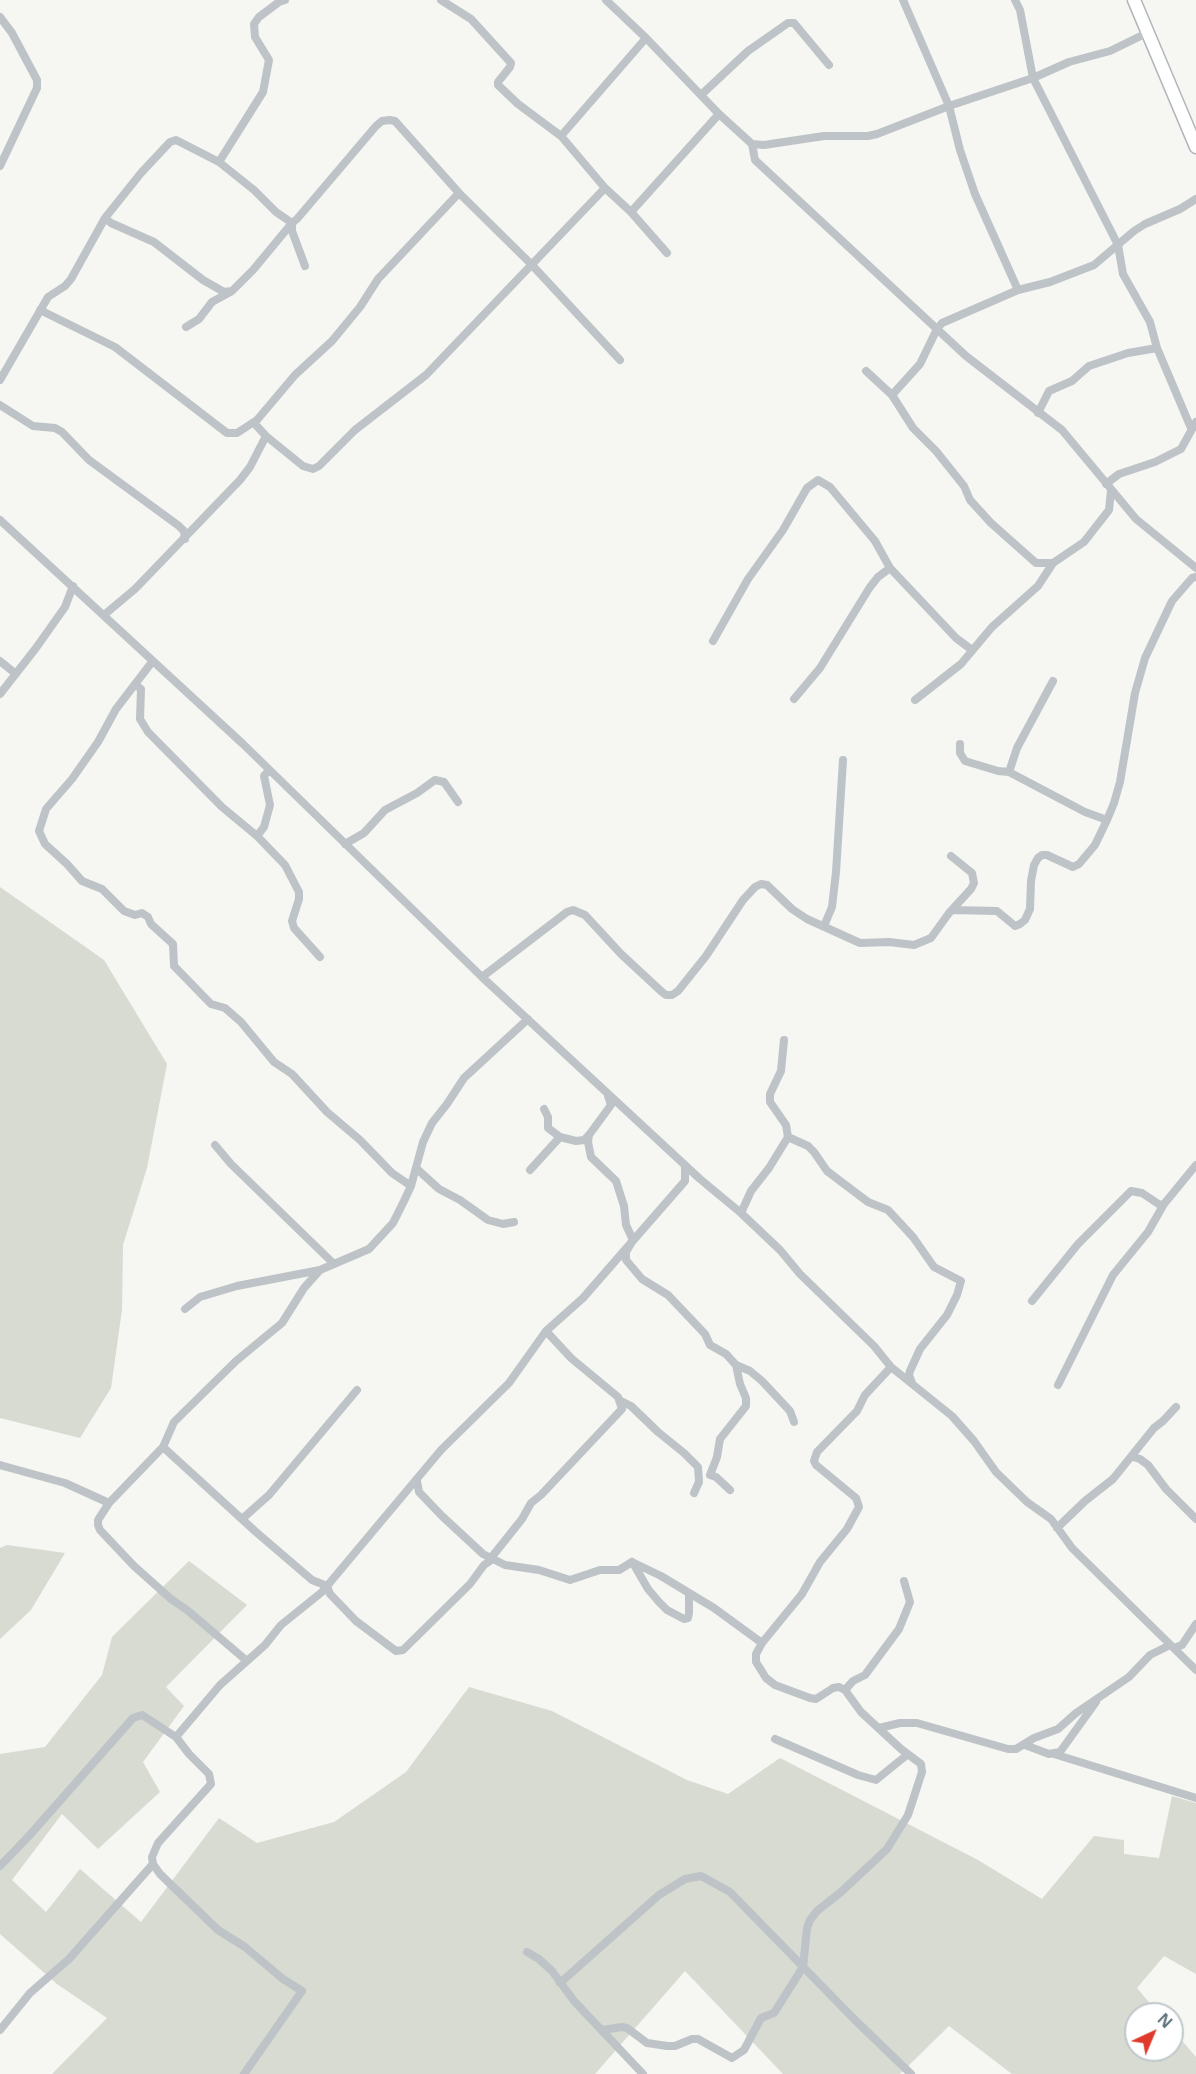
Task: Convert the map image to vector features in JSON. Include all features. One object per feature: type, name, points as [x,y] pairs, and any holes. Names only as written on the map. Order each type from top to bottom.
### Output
[{"type":"street","points":[[219,162],[259,102],[263,92],[269,60],[255,37],[254,24],[259,17],[285,0]]},
{"type":"street","points":[[441,0],[471,20],[510,63],[510,67],[498,85],[518,104],[561,136],[605,188],[631,212],[667,253]]},
{"type":"street","points":[[606,0],[719,114],[752,144],[764,145],[824,136],[868,136],[1033,78],[1070,62],[1110,51],[1149,32]]},
{"type":"street","points":[[903,0],[949,106],[960,150],[975,194],[1018,290]]},
{"type":"street","points":[[915,700],[953,671],[992,627],[1038,586],[1053,563],[1084,542],[1109,510],[1108,487],[1119,474],[1155,462],[1181,449],[1193,425],[1157,348],[1150,322],[1123,274],[1118,245],[1033,78],[1020,10],[1015,0]]},
{"type":"street","points":[[1134,0],[1196,147]]},
{"type":"street","points":[[0,17],[12,33],[37,80],[37,88],[0,166]]},
{"type":"street","points":[[701,95],[748,51],[788,23],[794,23],[828,65]]},
{"type":"street","points":[[561,136],[646,38]]},
{"type":"street","points":[[631,212],[719,114]]},
{"type":"street","points":[[186,327],[199,320],[212,302],[232,291],[253,270],[370,133],[382,121],[390,120],[395,121],[459,193],[532,265],[620,360]]},
{"type":"street","points":[[0,380],[48,297],[65,286],[71,279],[105,218],[141,173],[170,142],[176,140],[219,162],[254,190],[276,212],[292,223]]},
{"type":"street","points":[[752,144],[754,160],[966,356],[1062,430],[1136,519],[1195,566],[1194,578],[1172,601],[1145,658],[1135,693],[1120,782],[1114,803],[1095,844],[1079,864],[1073,867],[1047,855],[1038,858],[1031,881],[1029,914],[1020,924],[1015,926],[997,911],[953,910]]},
{"type":"street","points":[[754,160],[764,145]]},
{"type":"street","points":[[254,423],[266,436],[303,466],[313,469],[319,466],[355,430],[426,375],[605,188]]},
{"type":"street","points":[[40,310],[115,347],[227,433],[237,433],[254,423],[295,375],[332,341],[360,307],[378,279],[459,193]]},
{"type":"street","points":[[892,395],[920,364],[937,329],[948,319],[1018,290],[1050,282],[1094,265],[1145,224],[1180,209],[1196,199]]},
{"type":"street","points":[[105,218],[111,223],[154,242],[203,280],[224,292],[232,291]]},
{"type":"street","points":[[292,223],[292,231],[305,266]]},
{"type":"street","points":[[1038,413],[1049,391],[1072,381],[1089,366],[1128,353],[1157,348]]},
{"type":"street","points":[[866,371],[892,395],[913,428],[936,451],[964,486],[970,500],[990,523],[1036,563],[1045,576]]},
{"type":"street","points":[[0,405],[33,426],[56,428],[62,432],[89,460],[179,526],[184,531],[185,539]]},
{"type":"street","points":[[104,615],[135,589],[240,480],[266,436]]},
{"type":"street","points":[[713,640],[748,579],[783,530],[807,488],[818,480],[830,487],[875,541],[890,568],[956,638],[972,650]]},
{"type":"street","points":[[1109,510],[1125,507]]},
{"type":"street","points":[[0,520],[243,744],[482,977],[685,1166],[741,1213],[874,1346],[891,1367],[952,1416],[974,1441],[996,1472],[1027,1502],[1043,1512],[1072,1548],[1196,1670]]},
{"type":"street","points":[[1036,563],[1053,563]]},
{"type":"street","points":[[794,699],[820,668],[870,587],[890,568]]},
{"type":"street","points":[[0,694],[65,607],[73,586]]},
{"type":"street","points":[[0,662],[16,674]]},
{"type":"street","points":[[152,662],[116,709],[98,742],[72,779],[46,809],[39,831],[45,844],[68,864],[82,881],[102,889],[124,911],[135,915],[142,913],[148,917],[151,924],[172,944],[174,966],[196,989],[211,1004],[225,1008],[241,1022],[274,1062],[292,1074],[327,1113],[360,1140],[392,1173],[411,1186]]},
{"type":"street","points":[[1008,772],[1030,722],[1053,681]]},
{"type":"street","points":[[135,684],[141,689],[140,719],[148,732],[222,807],[257,836],[285,865],[299,892],[292,921],[294,928],[320,957]]},
{"type":"street","points":[[960,744],[960,753],[965,761],[1008,772],[1085,812],[1107,820]]},
{"type":"street","points":[[824,926],[831,907],[836,872],[843,760]]},
{"type":"street","points":[[257,836],[264,827],[270,805],[264,776],[269,770]]},
{"type":"street","points":[[345,844],[364,833],[385,810],[417,793],[435,780],[444,782],[458,802]]},
{"type":"street","points":[[482,977],[567,912],[573,910],[585,915],[621,954],[666,995],[672,995],[678,991],[706,956],[735,911],[755,887],[761,884],[767,885],[792,909],[807,919],[860,943],[889,942],[914,945],[931,938],[971,888],[974,877],[972,873],[951,856]]},
{"type":"street","points":[[185,1309],[195,1299],[225,1289],[290,1274],[320,1270],[369,1249],[380,1240],[393,1223],[411,1186],[423,1142],[432,1123],[464,1078],[528,1019]]},
{"type":"street","points":[[741,1213],[751,1191],[769,1168],[788,1137],[786,1125],[770,1102],[770,1094],[781,1071],[784,1040]]},
{"type":"street","points":[[544,1109],[548,1117],[548,1128],[561,1137],[576,1141],[584,1140],[611,1105],[610,1098],[600,1086]]},
{"type":"street","points":[[589,1135],[591,1157],[616,1181],[624,1206],[626,1225],[633,1240]]},
{"type":"street","points":[[530,1170],[561,1137]]},
{"type":"street","points":[[788,1137],[808,1146],[827,1171],[868,1202],[888,1210],[914,1237],[933,1267],[961,1281],[957,1295],[946,1315],[920,1350],[909,1371],[913,1385]]},
{"type":"street","points":[[215,1145],[231,1164],[334,1264]]},
{"type":"street","points":[[1058,1385],[1113,1275],[1148,1232],[1164,1204],[1196,1165]]},
{"type":"street","points":[[176,1737],[211,1693],[265,1645],[281,1626],[326,1591],[441,1450],[509,1383],[546,1331],[583,1298],[685,1180],[685,1166]]},
{"type":"street","points":[[416,1168],[439,1189],[460,1200],[488,1220],[503,1224],[514,1222]]},
{"type":"street","points":[[685,1180],[700,1179]]},
{"type":"street","points":[[1032,1301],[1078,1244],[1131,1191],[1142,1193],[1160,1205],[1164,1204]]},
{"type":"street","points":[[633,1240],[626,1252],[626,1260],[633,1269],[642,1279],[668,1295],[705,1334],[710,1345],[762,1381],[790,1411],[794,1422]]},
{"type":"street","points":[[247,1661],[134,1566],[100,1530],[98,1520],[109,1503],[163,1447],[174,1422],[236,1361],[282,1323],[304,1288],[320,1270]]},
{"type":"street","points":[[546,1331],[571,1358],[621,1401],[631,1406],[698,1467],[716,1477],[730,1490]]},
{"type":"street","points":[[710,1475],[717,1457],[720,1439],[746,1406],[746,1398],[736,1365]]},
{"type":"street","points":[[602,2030],[622,2027],[647,2043],[667,2046],[675,2046],[692,2038],[698,2039],[732,2058],[744,2050],[761,2018],[774,2013],[803,1967],[810,1920],[817,1911],[887,1849],[904,1823],[922,1768],[918,1761],[861,1712],[845,1690],[833,1689],[816,1699],[787,1691],[766,1678],[756,1662],[756,1654],[762,1643],[802,1594],[820,1562],[857,1514],[859,1502],[816,1465],[815,1456],[856,1411],[865,1395],[891,1367]]},
{"type":"street","points":[[242,1520],[269,1495],[357,1390]]},
{"type":"street","points":[[163,1447],[366,1629],[382,1642],[400,1652],[470,1584],[522,1519],[531,1503],[619,1414],[622,1409],[621,1401]]},
{"type":"street","points":[[1057,1528],[1085,1501],[1113,1479],[1133,1457],[1154,1428],[1176,1407]]},
{"type":"street","points":[[1133,1457],[1148,1465],[1166,1489],[1196,1519]]},
{"type":"street","points":[[0,1465],[65,1483],[109,1503]]},
{"type":"street","points":[[694,1493],[699,1482],[698,1467]]},
{"type":"street","points":[[417,1481],[422,1496],[488,1559],[511,1567],[539,1570],[570,1580],[600,1570],[619,1570],[632,1562]]},
{"type":"street","points":[[632,1562],[661,1576],[724,1615],[762,1643]]},
{"type":"street","points":[[632,1562],[648,1589],[659,1602],[667,1610],[684,1619],[688,1618],[689,1595]]},
{"type":"street","points":[[845,1690],[853,1681],[865,1675],[899,1629],[910,1602],[904,1581]]},
{"type":"street","points":[[879,1728],[909,1722],[1008,1749],[1016,1749],[1034,1738],[1058,1729],[1076,1713],[1130,1677],[1154,1652],[1182,1645],[1196,1624]]},
{"type":"street","points":[[1054,1754],[1060,1752],[1100,1697]]},
{"type":"street","points":[[0,1866],[133,1718],[141,1715],[176,1737],[209,1774],[212,1784],[159,1844],[152,1857],[153,1864],[160,1874],[218,1930],[246,1947],[283,1979],[302,1991],[244,2074]]},
{"type":"street","points":[[887,1736],[891,1726]]},
{"type":"street","points":[[775,1739],[858,1775],[876,1780],[908,1754]]},
{"type":"street","points":[[1025,1745],[1196,1798]]},
{"type":"street","points":[[0,2030],[30,1993],[69,1959],[153,1864]]},
{"type":"street","points":[[560,1983],[659,1895],[685,1879],[701,1876],[730,1892],[911,2074]]},
{"type":"street","points":[[526,1952],[538,1959],[643,2074]]},
{"type":"shaded area","points":[[0,887],[104,960],[167,1064],[147,1168],[123,1245],[122,1310],[111,1388],[80,1438],[0,1418]]},
{"type":"shaded area","points":[[7,1545],[65,1553],[31,1610],[0,1639],[0,1548]]},
{"type":"shaded area","points":[[189,1561],[247,1605],[166,1687],[184,1706],[143,1762],[160,1792],[98,1849],[62,1814],[12,1880],[46,1912],[80,1869],[141,1922],[219,1818],[257,1843],[334,1822],[406,1772],[469,1687],[552,1711],[687,1780],[728,1794],[780,1758],[978,1860],[1042,1899],[1094,1836],[1124,1840],[1124,1854],[1159,1858],[1172,1796],[1196,1803],[1196,1974],[1164,1956],[1137,1988],[1149,2002],[1124,2002],[1124,2062],[1184,2062],[1184,2043],[1196,2057],[1196,2074],[1012,2074],[949,2026],[900,2074],[783,2074],[685,1971],[595,2074],[52,2074],[107,2018],[57,1984],[0,1934],[0,1754],[45,1747],[102,1675],[112,1637]]}]
